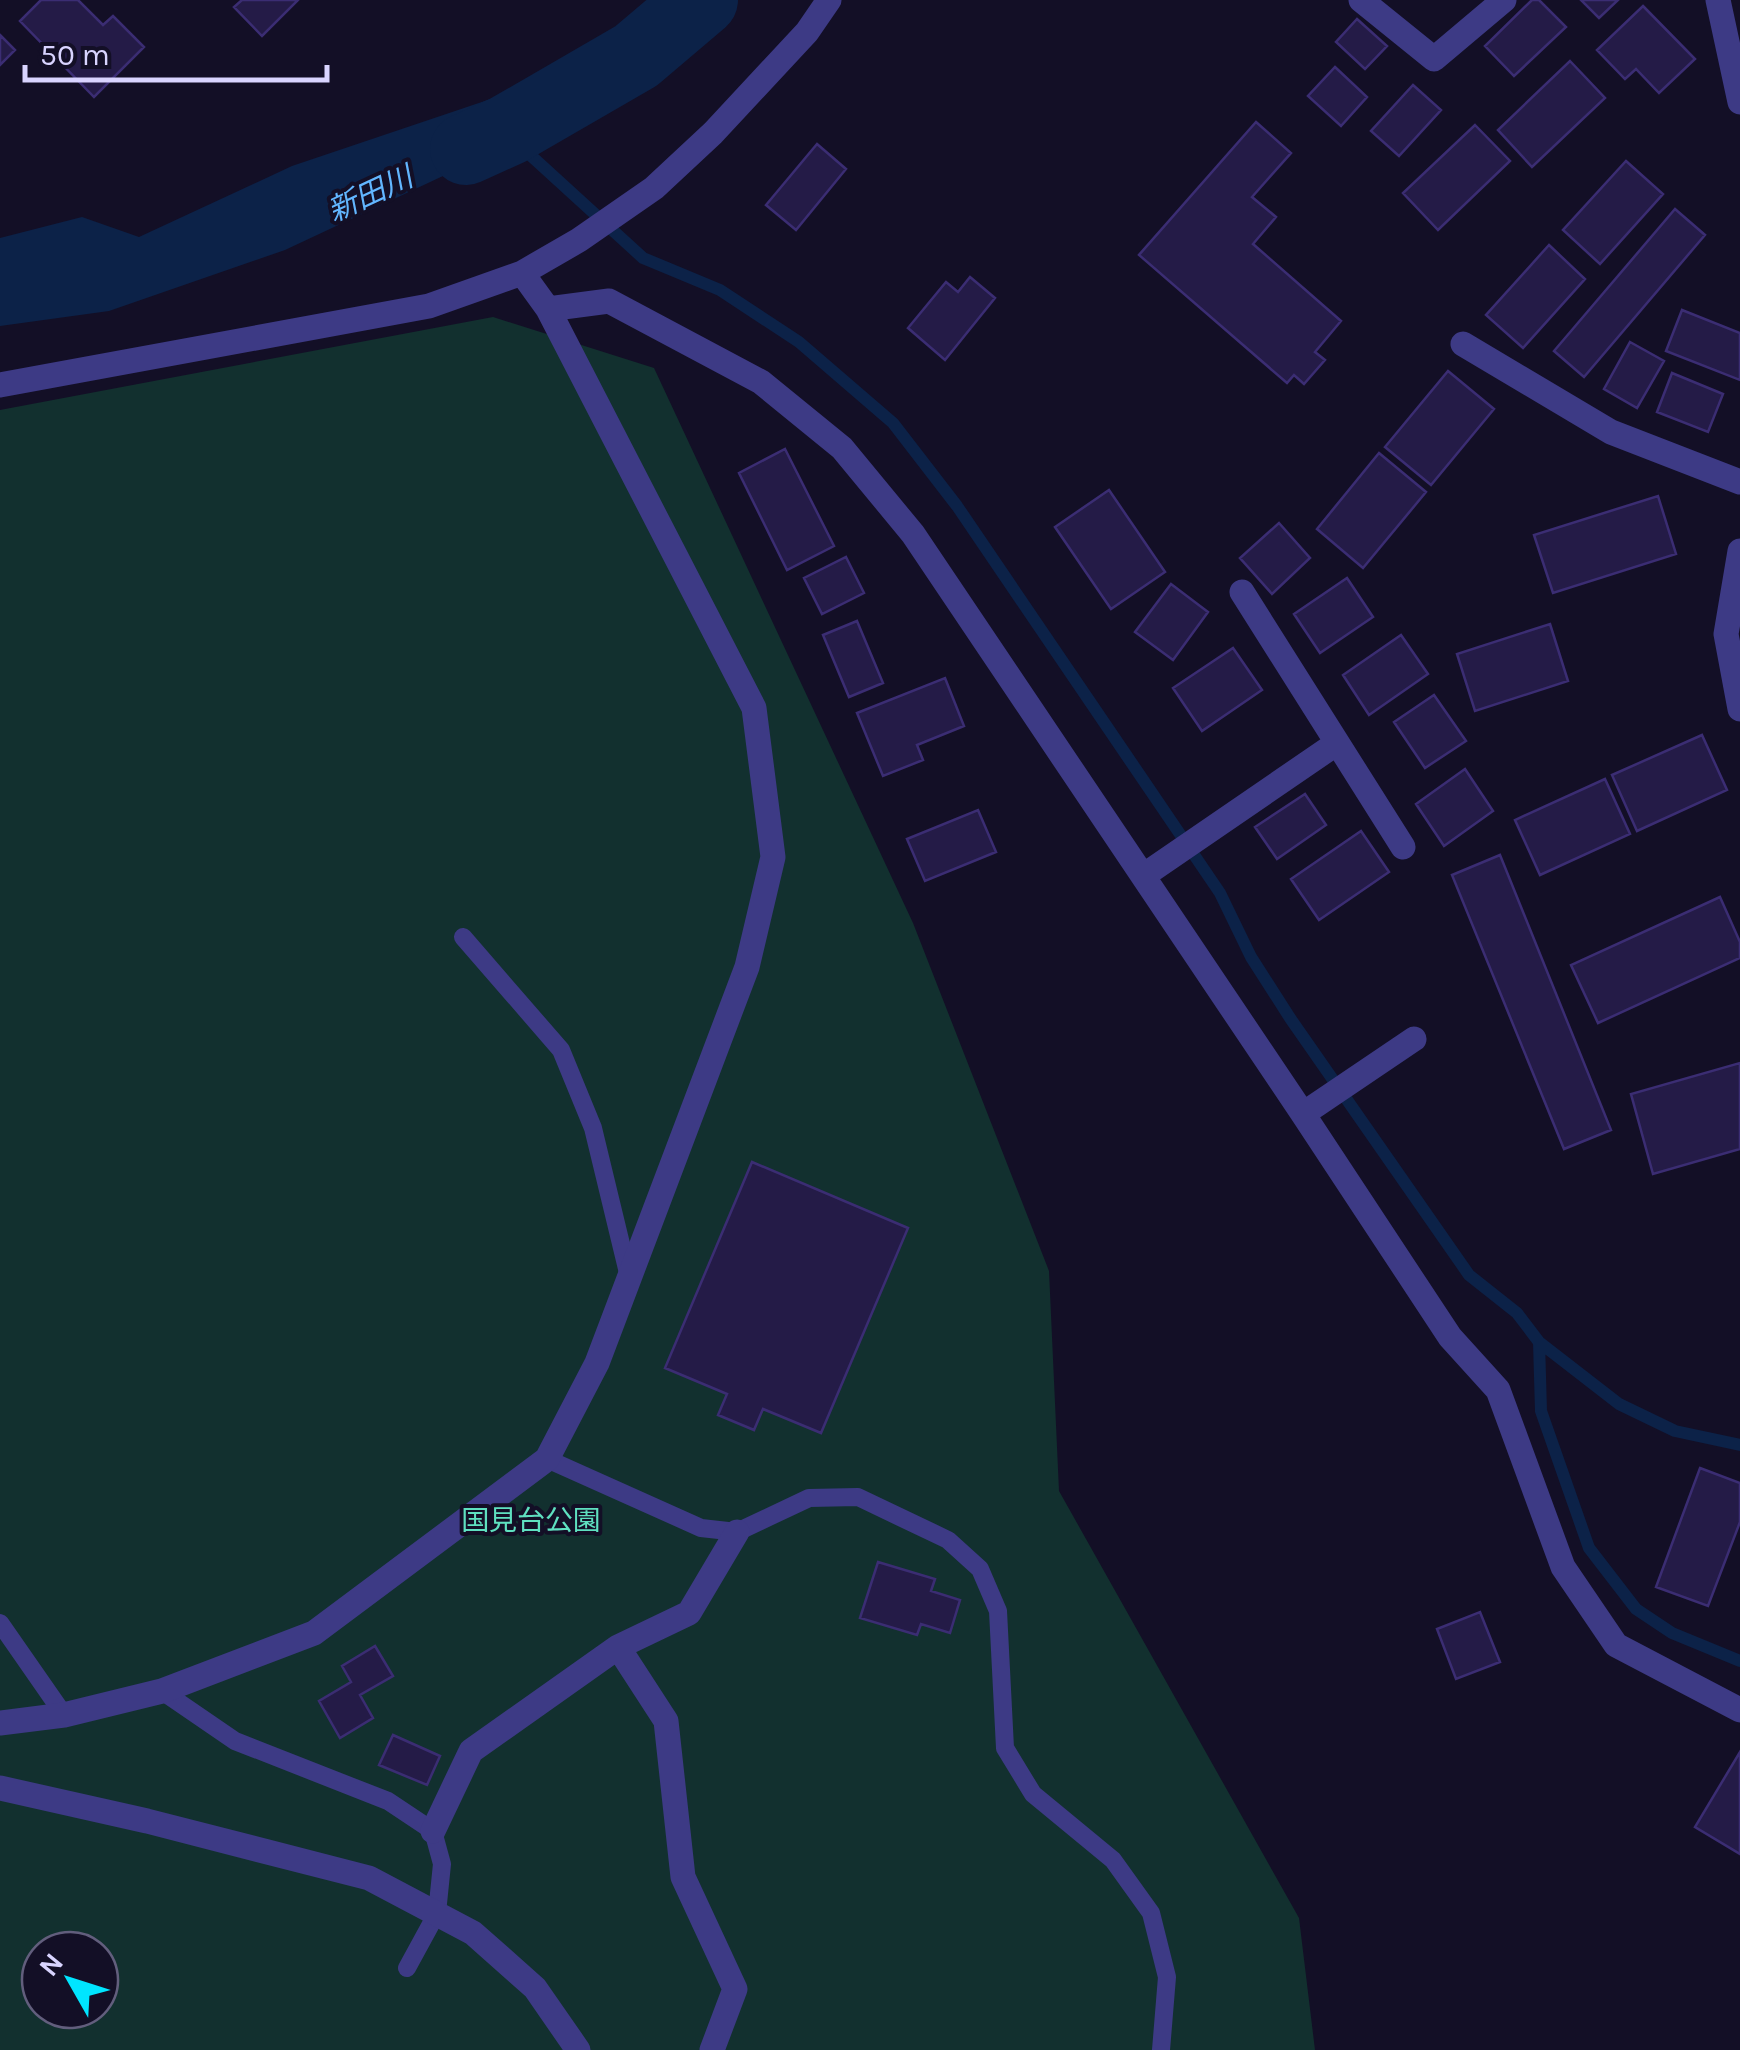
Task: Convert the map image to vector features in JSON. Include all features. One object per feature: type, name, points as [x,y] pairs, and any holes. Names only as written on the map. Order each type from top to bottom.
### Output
[{"type":"street","points":[[0,385],[430,306],[522,273],[579,240],[654,188],[727,119],[807,32],[829,0]]},
{"type":"street","points":[[1361,0],[1434,59],[1504,0]]},
{"type":"street","points":[[1718,0],[1740,102]]},
{"type":"street","points":[[0,1724],[64,1716],[162,1691],[314,1633],[548,1459],[596,1363],[746,967],[773,857],[754,708],[548,309],[522,273]]},
{"type":"street","points":[[548,309],[609,301],[761,382],[842,448],[913,534],[1450,1337],[1498,1390],[1563,1567],[1616,1645],[1740,1710]]},
{"type":"street","points":[[1464,344],[1611,432],[1740,482]]},
{"type":"street","points":[[1740,551],[1726,634],[1740,709]]},
{"type":"street","points":[[1242,592],[1403,847]]},
{"type":"street","points":[[1143,876],[1337,743]]},
{"type":"street","points":[[1303,1114],[1414,1039]]},
{"type":"street","points":[[433,1832],[471,1751],[618,1647],[690,1613],[737,1532]]},
{"type":"street","points":[[618,1647],[666,1720],[683,1876],[736,1989],[712,2050]]},
{"type":"street","points":[[0,1788],[368,1878],[473,1933],[535,1988],[578,2050]]},
{"type":"lane","points":[[462,937],[561,1050],[593,1128],[629,1277]]},
{"type":"lane","points":[[548,1459],[701,1528],[737,1532],[810,1498],[858,1497],[948,1540],[980,1569],[998,1612],[1005,1748],[1033,1794],[1114,1860],[1152,1914],[1167,1977],[1161,2050]]},
{"type":"lane","points":[[0,1623],[64,1716]]},
{"type":"lane","points":[[162,1691],[235,1741],[388,1801],[433,1832],[442,1864],[437,1913],[406,1968]]},
{"type":"green space","name":"国見台公園","points":[[493,317],[654,368],[913,923],[1049,1271],[1059,1491],[1299,1918],[1315,2050],[0,2050],[0,410]]},
{"type":"water","points":[[529,86],[555,99],[545,124],[507,146],[285,250],[109,311],[0,326],[0,238],[82,217],[139,237],[292,166]]},
{"type":"building","points":[[41,0],[78,0],[103,25],[113,16],[144,47],[94,97],[20,21]]},
{"type":"building","points":[[242,0],[298,0],[262,36],[234,7]]},
{"type":"building","points":[[1532,0],[1539,0],[1566,27],[1514,76],[1485,46]]},
{"type":"building","points":[[1581,0],[1618,0],[1599,18]]},
{"type":"building","points":[[1643,6],[1695,59],[1659,93],[1636,69],[1625,79],[1597,50]]},
{"type":"building","points":[[1357,19],[1387,46],[1365,69],[1336,42]]},
{"type":"building","points":[[0,35],[15,50],[0,65]]},
{"type":"building","points":[[1570,61],[1605,98],[1532,167],[1498,130]]},
{"type":"building","points":[[1335,67],[1367,97],[1341,126],[1308,96]]},
{"type":"building","points":[[1413,85],[1441,110],[1399,156],[1371,131]]},
{"type":"building","points":[[1256,122],[1291,153],[1252,197],[1276,217],[1253,244],[1341,321],[1315,352],[1325,360],[1304,384],[1294,375],[1287,383],[1139,255]]},
{"type":"building","points":[[1475,125],[1510,161],[1438,230],[1403,193]]},
{"type":"building","points":[[817,144],[846,169],[796,230],[766,205]]},
{"type":"building","points":[[1626,161],[1663,194],[1600,264],[1563,230]]},
{"type":"building","points":[[1675,209],[1705,235],[1584,377],[1554,351]]},
{"type":"building","points":[[1549,245],[1585,279],[1523,348],[1486,315]]},
{"type":"building","points":[[970,277],[995,298],[945,360],[908,328],[946,282],[958,292]]},
{"type":"building","points":[[1682,310],[1740,333],[1740,380],[1666,351]]},
{"type":"building","points":[[1630,342],[1664,361],[1637,408],[1604,389]]},
{"type":"building","points":[[1448,371],[1494,409],[1431,485],[1385,447]]},
{"type":"building","points":[[1672,373],[1723,394],[1708,432],[1657,412]]},
{"type":"building","points":[[785,449],[834,546],[787,570],[739,473]]},
{"type":"building","points":[[1379,453],[1426,492],[1363,568],[1317,529]]},
{"type":"building","points":[[1109,490],[1165,572],[1111,609],[1055,527]]},
{"type":"building","points":[[1658,496],[1676,554],[1553,593],[1534,535]]},
{"type":"building","points":[[1279,523],[1310,558],[1272,594],[1240,558]]},
{"type":"building","points":[[846,557],[864,593],[822,614],[804,578]]},
{"type":"building","points":[[1347,578],[1373,617],[1320,653],[1294,614]]},
{"type":"building","points":[[1171,584],[1208,612],[1173,660],[1135,632]]},
{"type":"building","points":[[857,621],[883,683],[849,697],[823,635]]},
{"type":"building","points":[[1550,624],[1568,681],[1475,711],[1457,654]]},
{"type":"building","points":[[1401,635],[1428,674],[1369,715],[1343,675]]},
{"type":"building","points":[[1233,648],[1262,690],[1202,731],[1173,688]]},
{"type":"building","points":[[945,678],[964,726],[917,745],[923,760],[883,776],[857,713]]},
{"type":"building","points":[[1434,695],[1466,741],[1425,768],[1394,722]]},
{"type":"building","points":[[1702,735],[1727,790],[1637,831],[1612,775]]},
{"type":"building","points":[[1465,769],[1493,811],[1444,846],[1416,804]]},
{"type":"building","points":[[1605,779],[1630,834],[1540,875],[1515,820]]},
{"type":"building","points":[[1305,794],[1326,825],[1277,859],[1255,827]]},
{"type":"building","points":[[978,810],[996,852],[925,881],[907,839]]},
{"type":"building","points":[[1361,831],[1389,872],[1319,920],[1291,879]]},
{"type":"building","points":[[1500,855],[1611,1130],[1564,1149],[1452,875]]},
{"type":"building","points":[[1720,897],[1740,942],[1740,958],[1598,1023],[1571,965]]},
{"type":"building","points":[[1740,1063],[1740,1149],[1653,1174],[1631,1094]]},
{"type":"building","points":[[752,1162],[908,1228],[821,1433],[763,1409],[754,1430],[718,1415],[727,1394],[665,1368]]},
{"type":"building","points":[[1700,1468],[1740,1483],[1740,1522],[1708,1606],[1656,1587]]},
{"type":"building","points":[[878,1562],[935,1579],[931,1591],[960,1600],[950,1633],[921,1624],[917,1635],[860,1618]]},
{"type":"building","points":[[1480,1612],[1500,1662],[1456,1679],[1437,1629]]},
{"type":"building","points":[[375,1646],[393,1676],[360,1695],[373,1718],[340,1738],[319,1701],[351,1682],[342,1666]]},
{"type":"building","points":[[393,1735],[440,1756],[427,1785],[379,1765]]},
{"type":"building","points":[[1740,1752],[1740,1854],[1695,1827]]},
{"type":"waterway","name":"新田川","points":[[466,149],[508,130],[636,56],[702,0]]},
{"type":"waterway","points":[[508,130],[643,258],[720,290],[799,342],[893,423],[957,506],[1220,893],[1251,957],[1290,1018],[1469,1275],[1517,1313],[1539,1342],[1619,1404],[1675,1431],[1740,1445]]},
{"type":"waterway","points":[[1539,1342],[1541,1411],[1589,1548],[1636,1609],[1672,1633],[1740,1661]]}]
